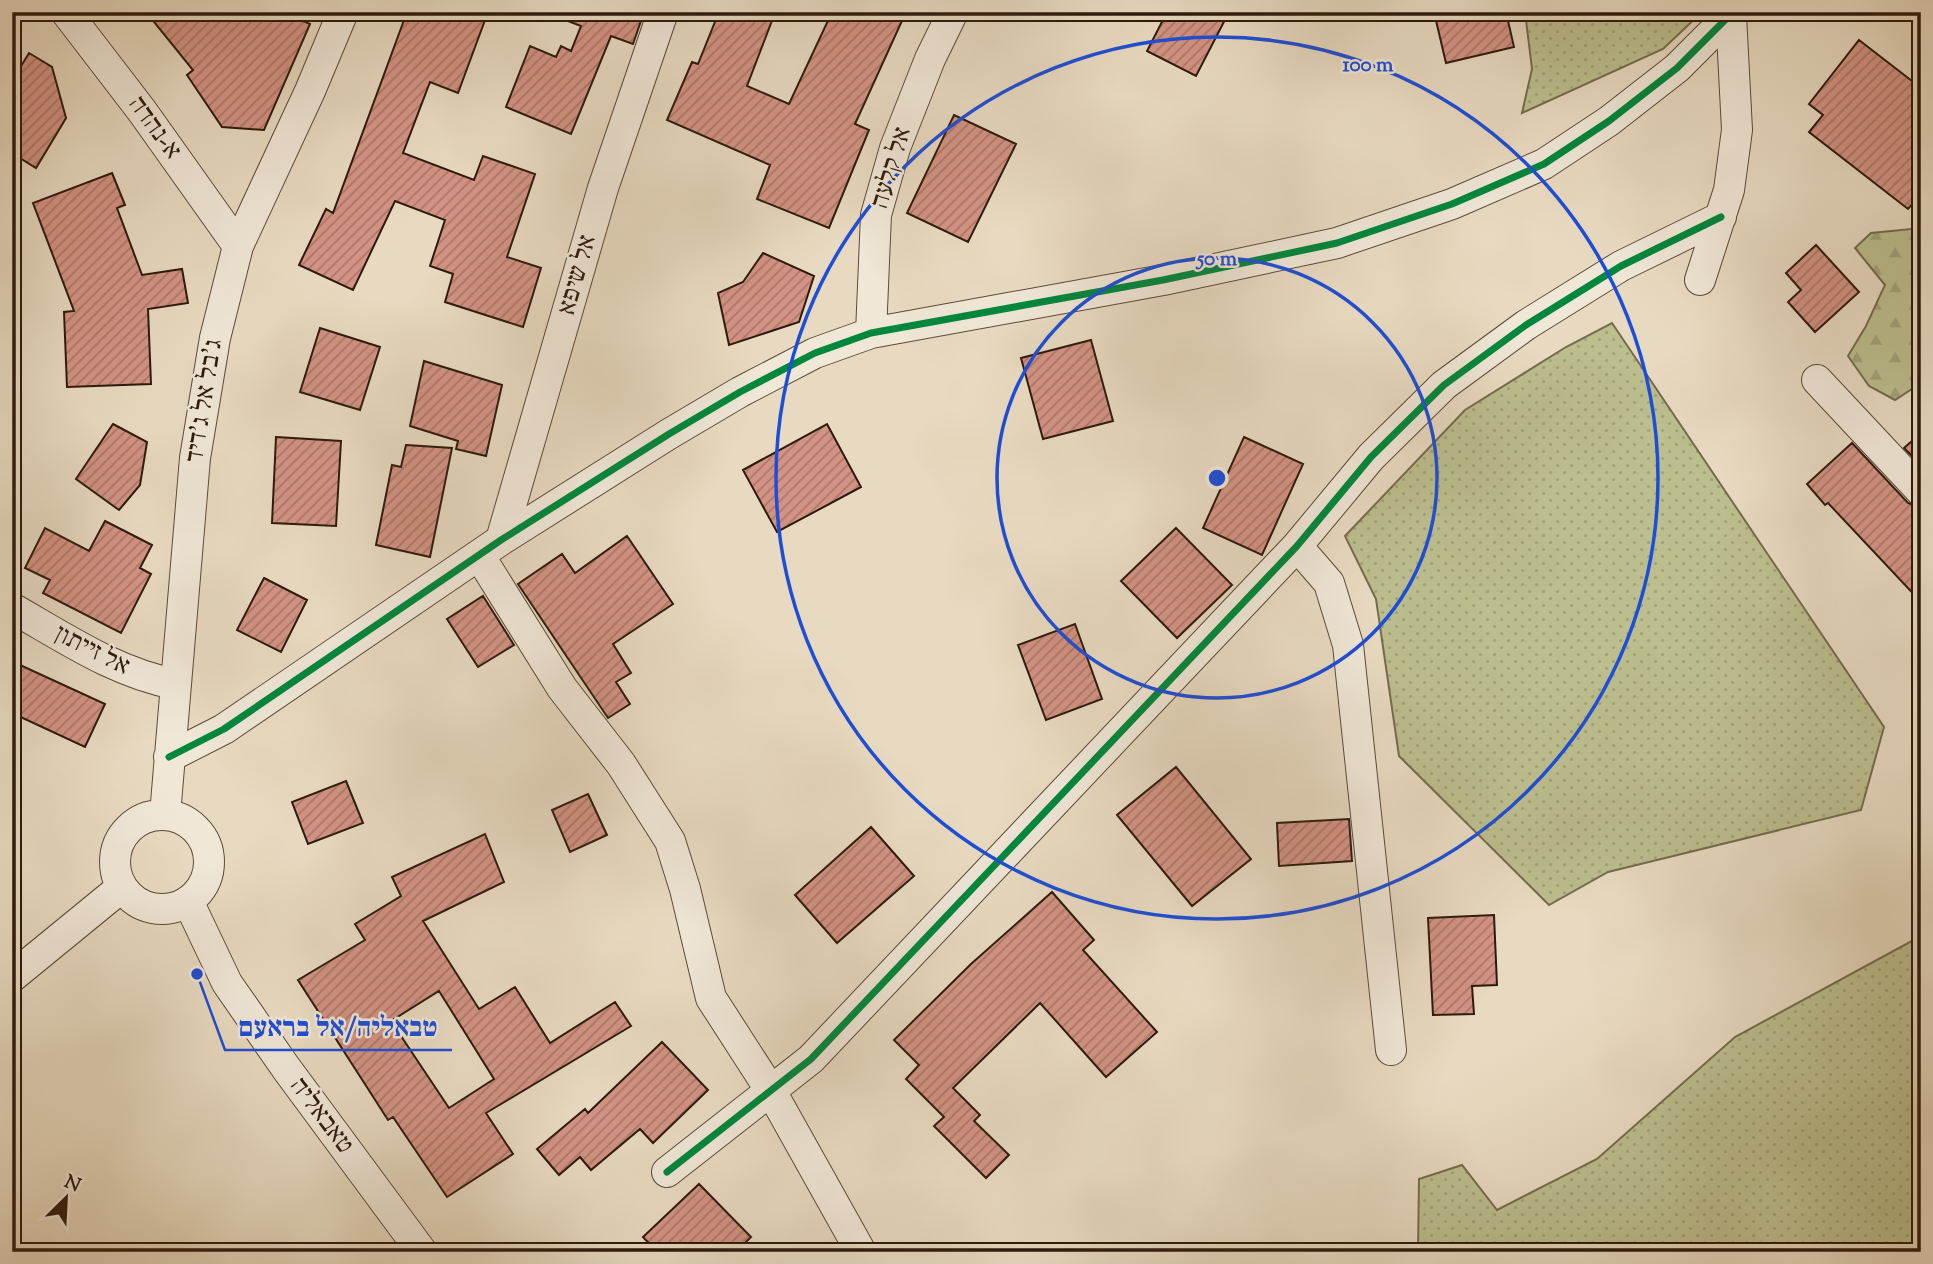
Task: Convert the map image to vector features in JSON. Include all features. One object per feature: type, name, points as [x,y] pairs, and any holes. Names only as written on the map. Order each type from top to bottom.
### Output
[{"type":"street","name":"א-נהדה","points":[[66,12],[142,111],[238,246]]},
{"type":"street","name":"ג'בל אל ג'דיד","points":[[165,815],[195,458],[215,338],[238,246],[310,91],[343,12]]},
{"type":"street","name":"אל שיפא","points":[[490,548],[603,188],[663,12]]},
{"type":"street","name":"אל קלעה","points":[[871,333],[876,215],[895,148],[930,59],[953,12]]},
{"type":"street","points":[[169,757],[224,729],[490,548],[740,391],[815,353],[871,333],[1163,281],[1337,243],[1452,204],[1544,164],[1609,121],[1677,68],[1732,13]]},
{"type":"street","points":[[1700,280],[1730,190],[1737,130],[1732,13]]},
{"type":"street","points":[[667,1172],[811,1059],[1297,546],[1371,457],[1444,385],[1526,325],[1621,265],[1721,217]]},
{"type":"street","points":[[1817,380],[1921,491]]},
{"type":"street","points":[[1297,546],[1329,583],[1348,645],[1391,1050]]},
{"type":"street","points":[[490,548],[562,688],[621,764],[670,841],[685,889],[711,998],[771,1091],[861,1252]]},
{"type":"street","name":"אל זייתון","points":[[12,608],[124,670],[148,679],[176,684]]},
{"type":"street","points":[[165,815],[180,818],[202,837],[208,850],[209,865],[206,879],[188,901],[174,908],[160,909],[145,906],[132,898],[122,887],[116,873],[115,859],[122,838],[137,822],[151,816],[165,815]]},
{"type":"street","points":[[12,977],[122,887]]},
{"type":"street","name":"טאבאליה","points":[[188,901],[228,982],[285,1068],[422,1252]]},
{"type":"green space","points":[[1525,12],[1702,12],[1663,49],[1522,113],[1532,69]]},
{"type":"green space","points":[[1921,228],[1921,383],[1895,400],[1869,386],[1848,356],[1885,285],[1855,248],[1871,233]]},
{"type":"green space","points":[[1612,323],[1884,727],[1861,810],[1608,872],[1549,905],[1399,756],[1376,599],[1345,536],[1465,410],[1566,347]]},
{"type":"green space","points":[[1921,936],[1921,1252],[1418,1252],[1419,1179],[1462,1165],[1497,1210],[1597,1159],[1735,1037]]},
{"type":"building","points":[[146,12],[283,12],[310,24],[264,130],[222,127],[187,75],[193,70]]},
{"type":"building","points":[[407,12],[488,12],[458,93],[430,82],[403,153],[474,180],[483,156],[535,174],[507,257],[541,268],[523,327],[445,302],[453,274],[430,266],[445,220],[395,201],[353,290],[299,265],[326,209],[333,213]]},
{"type":"building","points":[[553,12],[644,12],[633,44],[611,36],[571,134],[506,107],[530,46],[556,57],[561,46],[571,51],[581,26],[552,15]]},
{"type":"building","points":[[719,12],[758,12],[773,18],[747,86],[789,104],[832,12],[906,12],[855,124],[869,130],[829,228],[757,199],[770,165],[667,120],[692,62],[698,64]]},
{"type":"building","points":[[1167,12],[1229,12],[1196,76],[1147,51]]},
{"type":"building","points":[[1434,12],[1506,12],[1514,47],[1446,63]]},
{"type":"building","points":[[1859,40],[1921,88],[1921,194],[1908,209],[1809,132],[1823,115],[1809,104]]},
{"type":"building","points":[[29,53],[52,67],[66,118],[36,168],[12,153],[12,81]]},
{"type":"building","points":[[954,115],[1016,144],[968,242],[907,213]]},
{"type":"building","points":[[112,173],[125,205],[117,208],[142,275],[182,269],[188,303],[148,309],[151,384],[67,387],[64,312],[74,311],[33,203]]},
{"type":"building","points":[[1816,245],[1859,292],[1815,332],[1788,302],[1801,290],[1786,273]]},
{"type":"building","points":[[763,253],[814,276],[799,322],[729,345],[718,293],[743,282]]},
{"type":"building","points":[[320,328],[380,347],[360,410],[300,392]]},
{"type":"building","points":[[1091,340],[1113,421],[1043,439],[1021,358]]},
{"type":"building","points":[[424,361],[502,385],[486,456],[456,449],[458,441],[410,426]]},
{"type":"building","points":[[113,424],[147,442],[140,485],[119,510],[76,479]]},
{"type":"building","points":[[827,424],[861,487],[777,532],[743,470]]},
{"type":"building","points":[[1921,433],[1921,465],[1904,448]]},
{"type":"building","points":[[276,437],[341,441],[336,526],[272,523]]},
{"type":"building","points":[[1244,437],[1303,464],[1262,555],[1203,528]]},
{"type":"building","points":[[1852,443],[1908,503],[1921,508],[1921,602],[1807,484]]},
{"type":"building","points":[[406,445],[452,448],[430,557],[376,545],[392,465],[401,467]]},
{"type":"building","points":[[105,521],[152,545],[140,568],[151,574],[121,633],[43,593],[50,580],[25,568],[45,528],[89,551]]},
{"type":"building","points":[[1176,528],[1232,585],[1177,638],[1121,581]]},
{"type":"building","points":[[627,536],[673,604],[613,644],[631,673],[616,682],[630,704],[608,718],[518,584],[562,554],[575,573]]},
{"type":"building","points":[[264,578],[307,600],[281,652],[237,630]]},
{"type":"building","points":[[483,596],[514,645],[478,667],[447,619]]},
{"type":"building","points":[[1075,624],[1102,699],[1046,720],[1018,645]]},
{"type":"building","points":[[20,665],[105,704],[85,747],[12,713],[12,681]]},
{"type":"building","points":[[1176,767],[1251,859],[1192,906],[1117,815]]},
{"type":"building","points":[[346,781],[363,823],[308,844],[292,802]]},
{"type":"building","points":[[588,794],[607,835],[570,852],[552,810]]},
{"type":"building","points":[[1349,819],[1352,861],[1279,866],[1277,823]]},
{"type":"building","points":[[871,827],[914,876],[837,943],[795,895]]},
{"type":"building","points":[[485,834],[504,882],[423,921],[479,1009],[515,987],[550,1043],[615,1002],[631,1026],[486,1113],[513,1154],[447,1197],[393,1117],[388,1120],[298,980],[365,940],[355,924],[401,896],[392,877]],"holes":[[[439,991],[494,1079],[449,1108],[391,1021]]]},
{"type":"building","points":[[1052,892],[1094,940],[1083,950],[1157,1032],[1106,1077],[1040,1003],[953,1088],[980,1115],[974,1121],[1009,1155],[986,1178],[934,1126],[944,1117],[906,1079],[919,1065],[894,1040],[971,964]]},
{"type":"building","points":[[1494,915],[1497,985],[1472,986],[1474,1014],[1433,1015],[1428,918]]},
{"type":"building","points":[[662,1042],[708,1090],[653,1143],[640,1129],[591,1170],[580,1157],[559,1175],[537,1149],[585,1109],[588,1113]]},
{"type":"building","points":[[699,1184],[751,1237],[736,1252],[657,1252],[643,1237]]},
{"type":"cycle path","points":[[169,757],[224,729],[501,540],[669,434],[740,392],[815,353],[871,333],[1163,280],[1337,243],[1452,204],[1544,164],[1609,121],[1677,68],[1733,12]]},
{"type":"cycle path","points":[[667,1172],[811,1059],[1297,546],[1371,457],[1444,385],[1526,325],[1621,266],[1721,217]]},
{"type":"place","name":"טבאליה/אל בראעם","points":[[197,974]]}]
